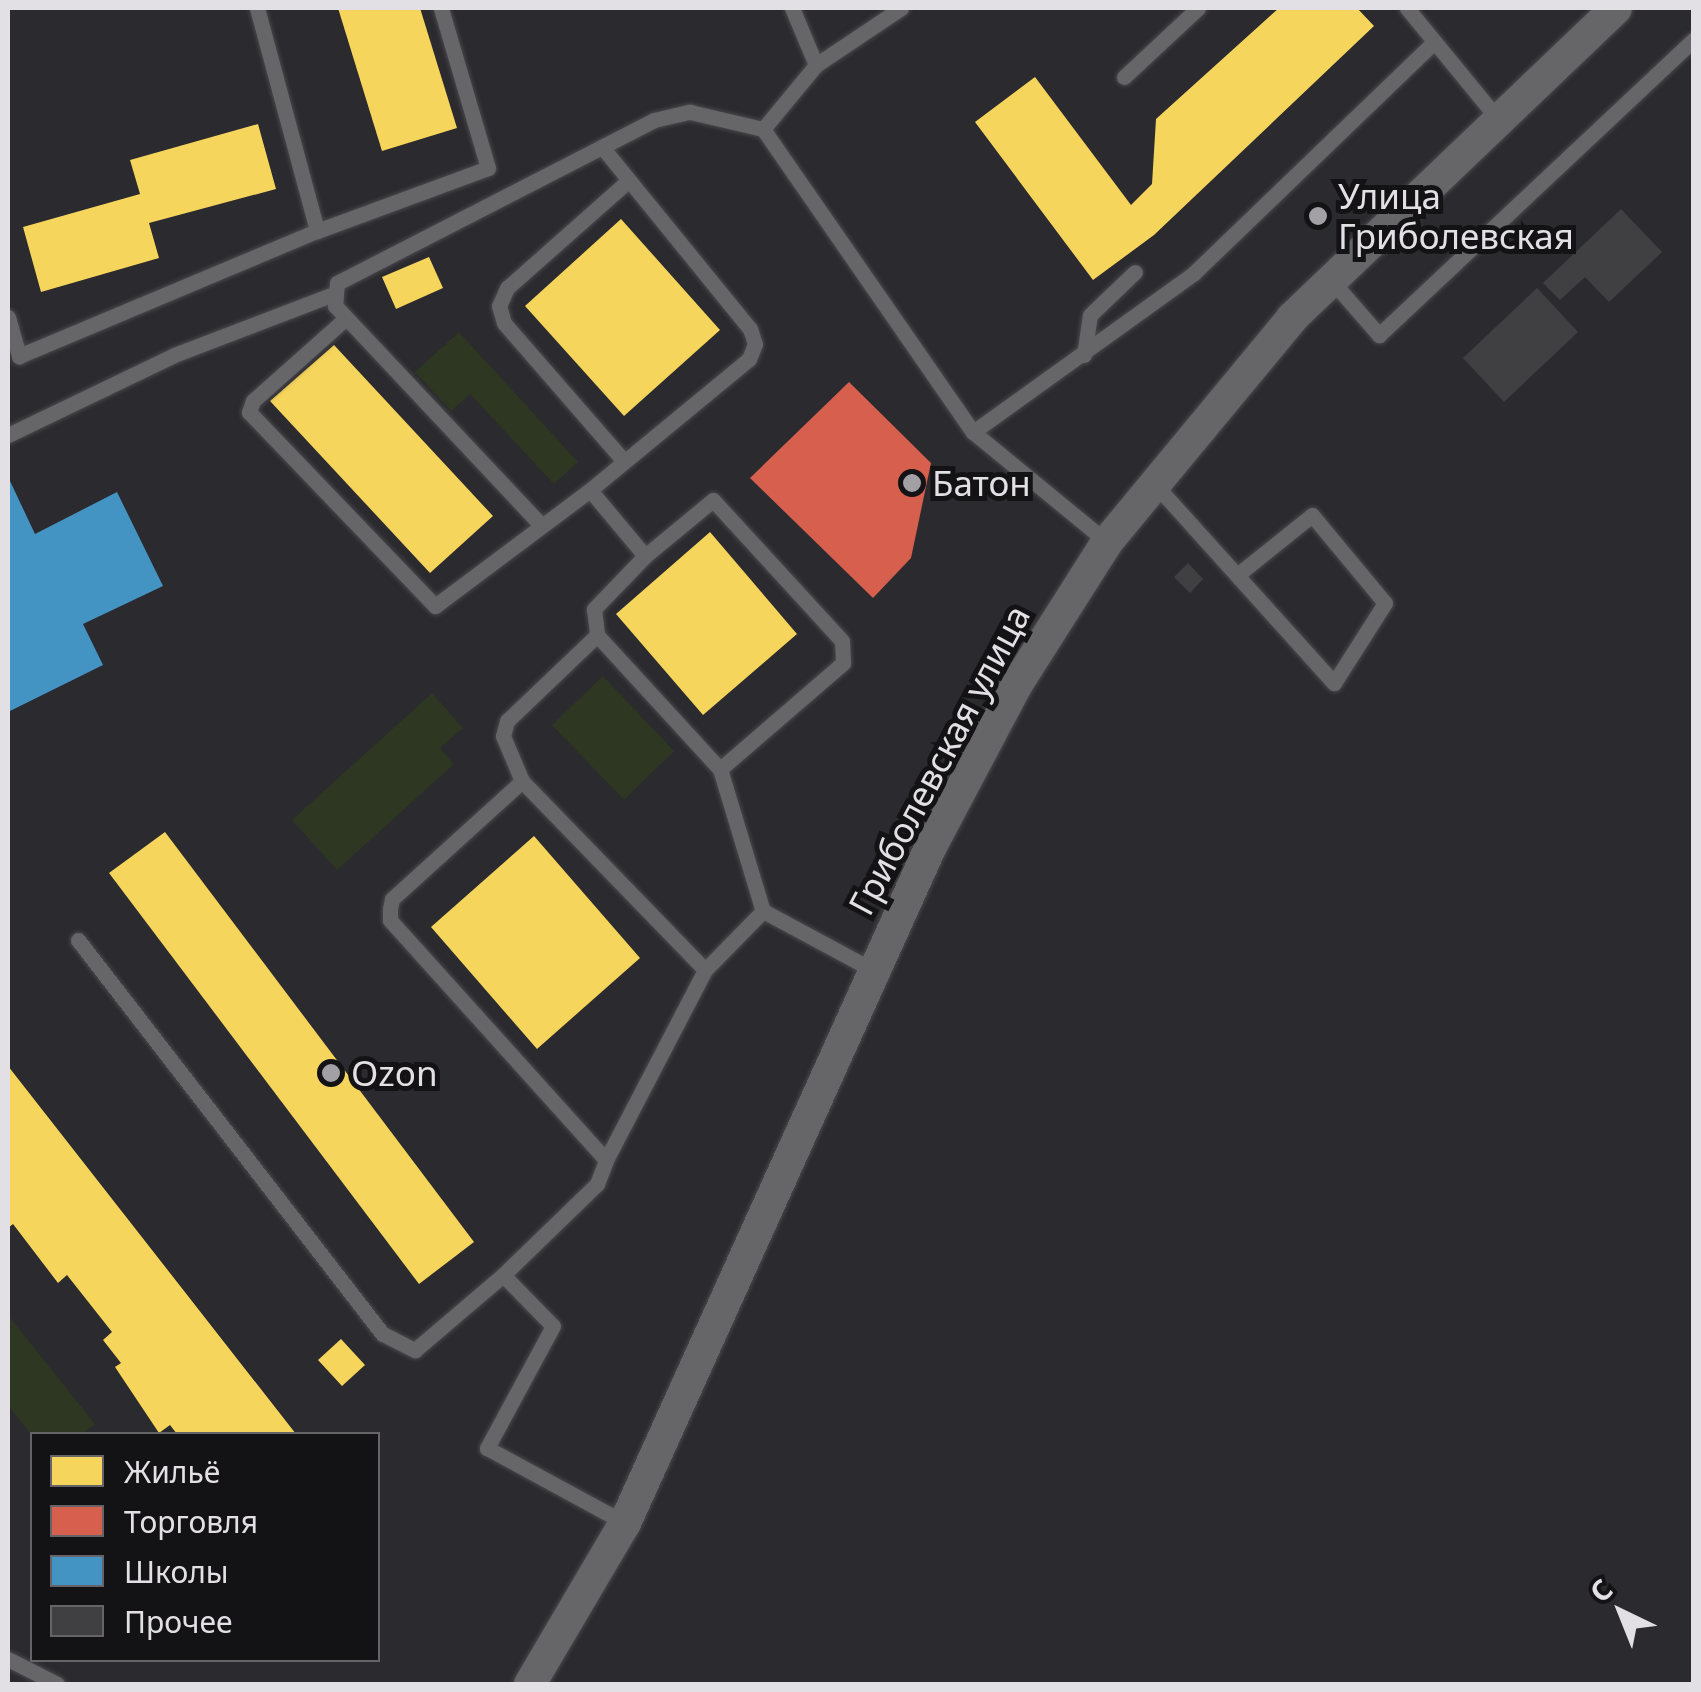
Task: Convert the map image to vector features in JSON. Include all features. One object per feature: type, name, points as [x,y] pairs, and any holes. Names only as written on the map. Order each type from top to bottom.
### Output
[{"type":"street","name":"Гриболевская улица","points":[[530,1684],[625,1523],[930,848],[1018,684],[1107,542],[1152,482],[1332,281],[1616,8]]},
{"type":"lane","points":[[257,8],[316,231]]},
{"type":"lane","points":[[8,317],[19,356],[316,231],[488,168],[441,8]]},
{"type":"lane","points":[[792,8],[816,65]]},
{"type":"lane","points":[[763,129],[816,65],[901,8]]},
{"type":"lane","points":[[1124,77],[1198,8]]},
{"type":"lane","points":[[1407,8],[1431,45],[1498,120]]},
{"type":"lane","points":[[1332,281],[1380,334],[1694,38]]},
{"type":"lane","points":[[973,432],[1194,273],[1431,45]]},
{"type":"lane","points":[[8,435],[174,354],[332,295],[337,283],[654,120],[690,112],[763,129],[973,432],[1107,542]]},
{"type":"lane","points":[[346,318],[253,401],[253,420],[435,606],[590,490],[749,359],[755,344],[750,329],[602,147]]},
{"type":"lane","points":[[623,460],[504,323],[499,306],[507,288],[628,180]]},
{"type":"lane","points":[[1084,354],[1090,315],[1135,272]]},
{"type":"lane","points":[[332,295],[346,318],[541,525]]},
{"type":"lane","points":[[1152,482],[1334,684],[1386,603],[1312,515],[1237,575]]},
{"type":"lane","points":[[590,490],[646,556]]},
{"type":"lane","points":[[720,769],[843,663],[847,652],[713,500],[646,556],[594,609],[597,635],[720,769],[762,910],[874,970]]},
{"type":"lane","points":[[597,635],[507,721],[502,736],[522,781],[704,970]]},
{"type":"lane","points":[[522,781],[392,899],[390,920],[606,1160]]},
{"type":"lane","points":[[78,940],[382,1334],[414,1350],[503,1275],[597,1184],[704,970],[762,910]]},
{"type":"lane","points":[[503,1275],[554,1326],[487,1448],[625,1523]]},
{"type":"lane","points":[[8,1659],[57,1684]]},
{"type":"green space","points":[[459,332],[578,462],[554,484],[470,394],[451,411],[415,372]]},
{"type":"green space","points":[[603,676],[674,751],[624,800],[552,725]]},
{"type":"green space","points":[[432,693],[463,728],[440,748],[454,764],[337,870],[292,820]]},
{"type":"green space","points":[[8,1315],[95,1424],[85,1432],[30,1433],[8,1405]]},
{"type":"building: Жильё","points":[[338,8],[420,8],[457,128],[382,151]]},
{"type":"building: Жильё","points":[[1279,8],[1357,8],[1374,26],[1154,235],[1093,280],[975,122],[1035,77],[1131,205],[1152,184],[1156,119]]},
{"type":"building: Жильё","points":[[258,124],[276,189],[149,223],[159,258],[41,292],[23,227],[140,194],[130,160]]},
{"type":"building: Жильё","points":[[621,219],[720,330],[624,416],[525,306]]},
{"type":"building: Жильё","points":[[429,257],[443,288],[396,309],[382,277]]},
{"type":"building: Жильё","points":[[334,345],[493,516],[430,573],[270,401]]},
{"type":"building: Жильё","points":[[710,532],[797,634],[703,715],[616,614]]},
{"type":"building: Жильё","points":[[165,832],[474,1242],[419,1284],[109,873]]},
{"type":"building: Жильё","points":[[534,836],[640,958],[537,1049],[431,927]]},
{"type":"building: Жильё","points":[[8,1066],[294,1432],[175,1432],[170,1425],[158,1432],[115,1367],[121,1363],[103,1340],[112,1332],[67,1275],[58,1283],[13,1224],[8,1228]]},
{"type":"building: Жильё","points":[[341,1339],[365,1365],[342,1386],[318,1360]]},
{"type":"building: Торговля","points":[[849,382],[931,463],[911,558],[873,598],[750,478]]},
{"type":"building: Школы","points":[[10,481],[35,534],[117,492],[163,586],[83,624],[103,665],[8,712]]},
{"type":"building: Прочее","points":[[1621,209],[1662,252],[1609,302],[1585,277],[1560,300],[1543,283]]},
{"type":"building: Прочее","points":[[1537,288],[1578,332],[1504,402],[1463,358]]},
{"type":"building: Прочее","points":[[1188,563],[1203,579],[1190,593],[1174,577]]},
{"type":"place","name":"Улица Гриболевская","points":[[1318,216]]},
{"type":"place","name":"Батон","points":[[912,483]]},
{"type":"place","name":"Ozon","points":[[331,1073]]}]
